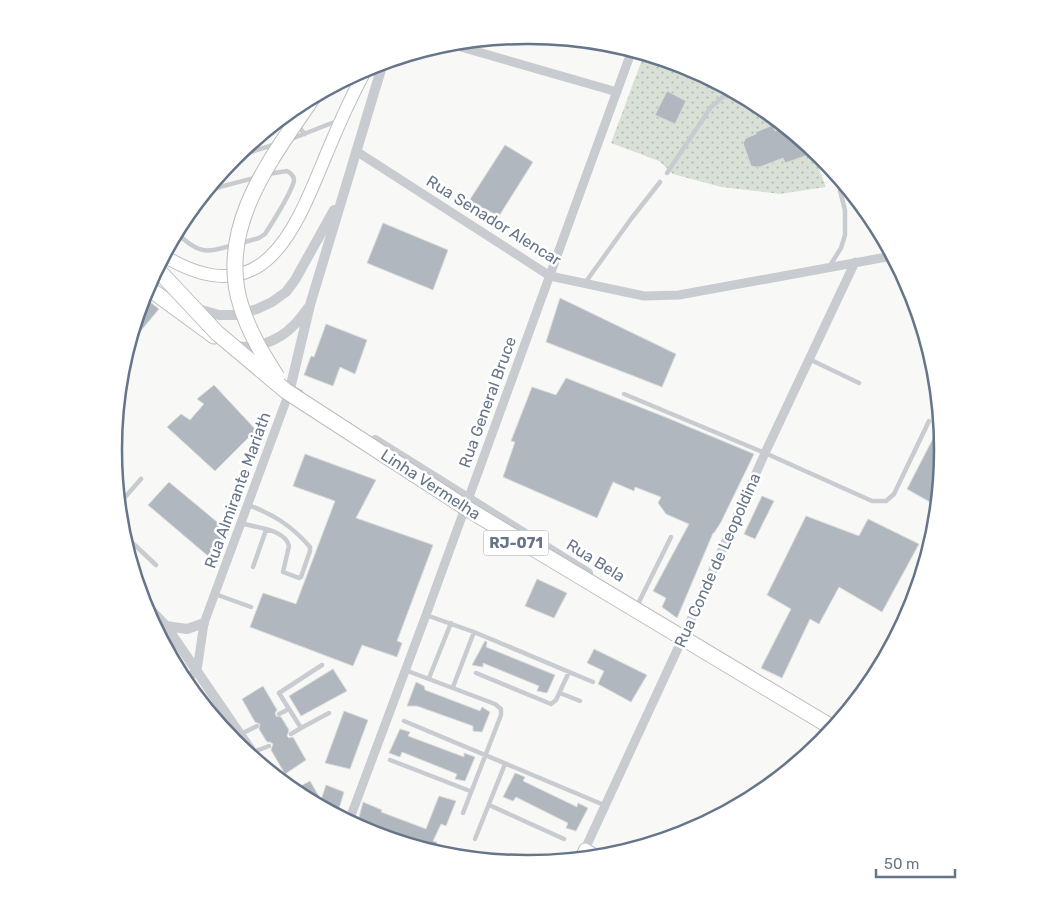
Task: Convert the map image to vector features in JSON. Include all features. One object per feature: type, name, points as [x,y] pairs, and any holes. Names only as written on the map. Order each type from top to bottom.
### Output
[{"type":"highway","points":[[288,390],[264,356],[248,326],[240,304],[234,263],[236,242],[244,212],[253,192],[303,112]]},
{"type":"highway","name":"Linha Vermelha","points":[[162,274],[218,333],[288,390],[471,510],[826,724]]},
{"type":"highway","points":[[160,279],[198,309]]},
{"type":"highway","name":"Linha Vermelha","points":[[160,280],[214,336],[283,395],[471,515],[822,729]]},
{"type":"highway","points":[[154,292],[214,336]]},
{"type":"main road","points":[[170,259],[201,273],[220,276],[240,274],[256,268],[271,258],[287,239],[304,208],[340,120],[359,81]]},
{"type":"street","points":[[467,49],[617,92]]},
{"type":"street","name":"Rua General Bruce","points":[[352,814],[629,57]]},
{"type":"street","points":[[198,309],[219,315],[237,315],[272,302],[286,292],[295,280],[343,194],[380,72]]},
{"type":"street","name":"Rua Senador Alencar","points":[[356,151],[550,276],[626,294],[660,297],[680,295],[885,257]]},
{"type":"street","name":"Rua Almirante Mariath","points":[[196,670],[204,623],[288,390],[310,305],[343,194]]},
{"type":"street","name":"Rua Conde de Leopoldina","points":[[584,851],[685,634],[765,453],[855,262]]},
{"type":"street","points":[[151,298],[200,333],[214,340],[237,347],[253,346],[274,340],[292,327],[310,305]]},
{"type":"street","name":"Rua Bela","points":[[288,390],[468,497],[685,634],[830,720]]},
{"type":"street","points":[[160,619],[245,740]]},
{"type":"street","points":[[166,626],[187,629],[204,623]]},
{"type":"street","points":[[191,675],[196,670]]},
{"type":"lane","points":[[667,173],[711,107],[726,96]]},
{"type":"lane","points":[[292,120],[305,134]]},
{"type":"lane","points":[[253,151],[340,120]]},
{"type":"lane","points":[[282,128],[291,139]]},
{"type":"lane","points":[[182,239],[198,250],[213,251],[253,240],[265,234],[294,180],[293,176],[287,171],[281,170],[219,187]]},
{"type":"lane","points":[[585,283],[660,182]]},
{"type":"lane","points":[[829,267],[845,235],[845,210],[840,191]]},
{"type":"lane","points":[[809,359],[859,383]]},
{"type":"lane","points":[[624,394],[765,453],[872,501],[886,501],[894,494],[929,421]]},
{"type":"lane","points":[[125,496],[140,479]]},
{"type":"lane","points":[[241,523],[281,534],[287,539],[290,546],[282,572],[301,577],[310,547],[282,521],[248,505]]},
{"type":"lane","points":[[253,567],[266,530]]},
{"type":"lane","points":[[638,604],[671,537]]},
{"type":"lane","points":[[134,545],[156,565]]},
{"type":"lane","points":[[214,594],[251,607]]},
{"type":"lane","points":[[426,615],[474,632],[593,682]]},
{"type":"lane","points":[[429,678],[451,623]]},
{"type":"lane","points":[[453,687],[474,632]]},
{"type":"lane","points":[[301,728],[279,693],[322,665]]},
{"type":"lane","points":[[405,670],[495,704],[501,709],[501,715],[463,813]]},
{"type":"lane","points":[[476,673],[552,704],[560,693],[569,672]]},
{"type":"lane","points":[[560,693],[580,701]]},
{"type":"lane","points":[[279,714],[288,709]]},
{"type":"lane","points":[[291,734],[330,713]]},
{"type":"lane","points":[[404,721],[604,805]]},
{"type":"lane","points":[[241,734],[257,726]]},
{"type":"lane","points":[[256,751],[268,746]]},
{"type":"lane","points":[[390,760],[470,791]]},
{"type":"lane","points":[[475,839],[505,764]]},
{"type":"lane","points":[[489,805],[564,839]]},
{"type":"shaded area","points":[[642,60],[658,65],[707,86],[753,112],[796,144],[815,163],[826,187],[780,194],[721,187],[673,174],[659,161],[611,143]]},
{"type":"building","points":[[667,91],[686,101],[675,124],[655,115]]},
{"type":"building","points":[[772,126],[775,131],[778,130],[807,155],[785,163],[783,158],[760,167],[751,166],[743,143],[746,138],[756,134],[756,132]]},
{"type":"building","points":[[505,145],[533,162],[499,216],[469,201]]},
{"type":"building","points":[[383,223],[448,250],[433,290],[367,263]]},
{"type":"building","points":[[560,298],[676,354],[662,387],[546,342]]},
{"type":"building","points":[[150,302],[159,309],[140,332]]},
{"type":"building","points":[[326,324],[367,340],[355,374],[340,367],[333,386],[304,375],[311,356],[314,357]]},
{"type":"building","points":[[566,378],[754,454],[721,522],[713,533],[677,618],[662,607],[666,598],[653,591],[689,524],[666,514],[658,503],[661,497],[635,487],[634,491],[613,482],[597,518],[503,477],[515,442],[511,441],[532,387],[556,395]]},
{"type":"building","points":[[214,385],[256,430],[215,471],[167,427],[181,414],[190,420],[204,404],[197,399]]},
{"type":"building","points":[[934,438],[933,476],[930,502],[907,489]]},
{"type":"building","points":[[305,454],[376,480],[356,518],[433,545],[397,641],[402,643],[397,657],[362,645],[353,666],[250,627],[263,593],[296,604],[335,501],[293,486]]},
{"type":"building","points":[[169,482],[229,532],[208,556],[148,505]]},
{"type":"building","points":[[762,496],[774,501],[755,539],[744,534]]},
{"type":"building","points":[[806,516],[859,536],[868,519],[919,544],[882,612],[839,587],[819,624],[810,619],[782,678],[761,668],[791,609],[767,595]]},
{"type":"building","points":[[537,579],[567,593],[554,618],[525,606]]},
{"type":"building","points":[[485,641],[487,642],[486,647],[555,675],[547,693],[537,691],[539,686],[483,663],[483,667],[472,665]]},
{"type":"building","points":[[594,649],[647,675],[631,702],[598,684],[604,671],[587,663]]},
{"type":"building","points":[[333,669],[347,691],[301,716],[289,696]]},
{"type":"building","points":[[416,682],[424,686],[425,690],[480,711],[482,707],[490,712],[482,732],[473,731],[473,726],[417,706],[407,706]]},
{"type":"building","points":[[263,686],[277,710],[276,716],[281,717],[289,730],[287,736],[289,738],[293,737],[306,760],[285,774],[271,750],[273,744],[267,742],[259,729],[260,724],[255,722],[242,699]]},
{"type":"building","points":[[344,711],[368,720],[350,769],[325,763]]},
{"type":"building","points":[[400,729],[410,732],[408,736],[464,757],[464,753],[475,757],[465,781],[455,779],[457,774],[402,752],[400,757],[389,753]]},
{"type":"building","points":[[515,773],[525,777],[523,781],[577,807],[578,803],[588,808],[576,831],[566,828],[568,823],[516,797],[513,801],[503,797]]},
{"type":"building","points":[[310,781],[320,798],[303,787],[301,786]]},
{"type":"building","points":[[326,785],[344,792],[339,808],[321,799]]},
{"type":"building","points":[[439,796],[456,801],[446,826],[441,824],[433,841],[437,842],[436,844],[398,834],[359,818],[363,802],[382,810],[381,812],[426,829]]}]
